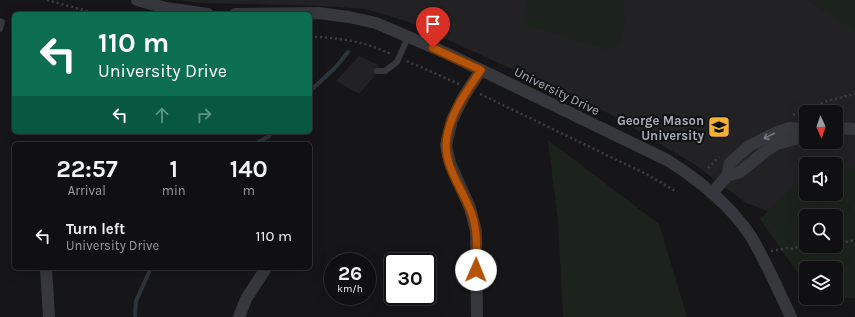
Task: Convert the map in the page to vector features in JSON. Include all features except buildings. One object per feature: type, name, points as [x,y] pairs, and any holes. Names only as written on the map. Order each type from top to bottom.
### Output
[{"type":"street","points":[[137,0],[166,8],[194,12]]},
{"type":"street","name":"University Drive","points":[[312,13],[349,17],[376,23],[481,70],[667,160],[691,175],[732,212],[749,234],[761,254],[791,317]]},
{"type":"street","points":[[477,317],[476,231],[470,208],[450,163],[446,145],[452,120],[464,96],[481,70]]},
{"type":"street","points":[[712,193],[727,176],[730,163],[749,146],[775,132],[790,128],[799,130]]},
{"type":"street","points":[[843,128],[855,129]]},
{"type":"street","points":[[46,270],[49,317]]},
{"type":"street","points":[[239,317],[246,299],[265,270]]},
{"type":"lane","points":[[0,22],[2,22],[0,29]]},
{"type":"lane","points":[[377,70],[385,71],[393,67],[408,37]]},
{"type":"path","points":[[47,0],[91,12]]},
{"type":"path","points":[[312,37],[336,38],[373,46],[460,84]]},
{"type":"path","points":[[486,97],[646,174],[677,192]]},
{"type":"path","points":[[843,243],[855,240]]},
{"type":"path","points":[[761,254],[784,248],[793,249],[799,246]]},
{"type":"shaded area","name":"George Mason University","points":[[180,0],[855,0],[855,243],[843,226],[843,209],[799,209],[799,222],[746,203],[694,164],[608,113],[409,22],[365,9],[322,6],[198,3]]},
{"type":"shaded area","points":[[527,0],[623,0],[625,20],[621,43],[608,50],[523,24]]},
{"type":"shaded area","points":[[807,0],[855,0],[855,31]]},
{"type":"shaded area","points":[[359,56],[379,65],[376,74],[359,94],[336,81]]},
{"type":"shaded area","points":[[548,140],[659,224],[687,317],[563,317],[558,221]]},
{"type":"shaded area","points":[[843,168],[855,168],[855,298],[843,298],[843,261],[799,261],[799,275],[760,219],[799,182],[799,201],[843,201]]},
{"type":"waterway","points":[[312,89],[335,68],[348,52]]},
{"type":"waterway","points":[[258,142],[270,134]]},
{"type":"waterway","points":[[135,315],[136,301],[150,270]]},
{"type":"place","name":"George Mason University","points":[[719,127]]},
{"type":"route","points":[[433,48],[481,70],[464,96],[452,120],[446,145],[450,163],[470,208],[476,231],[476,270]]}]
